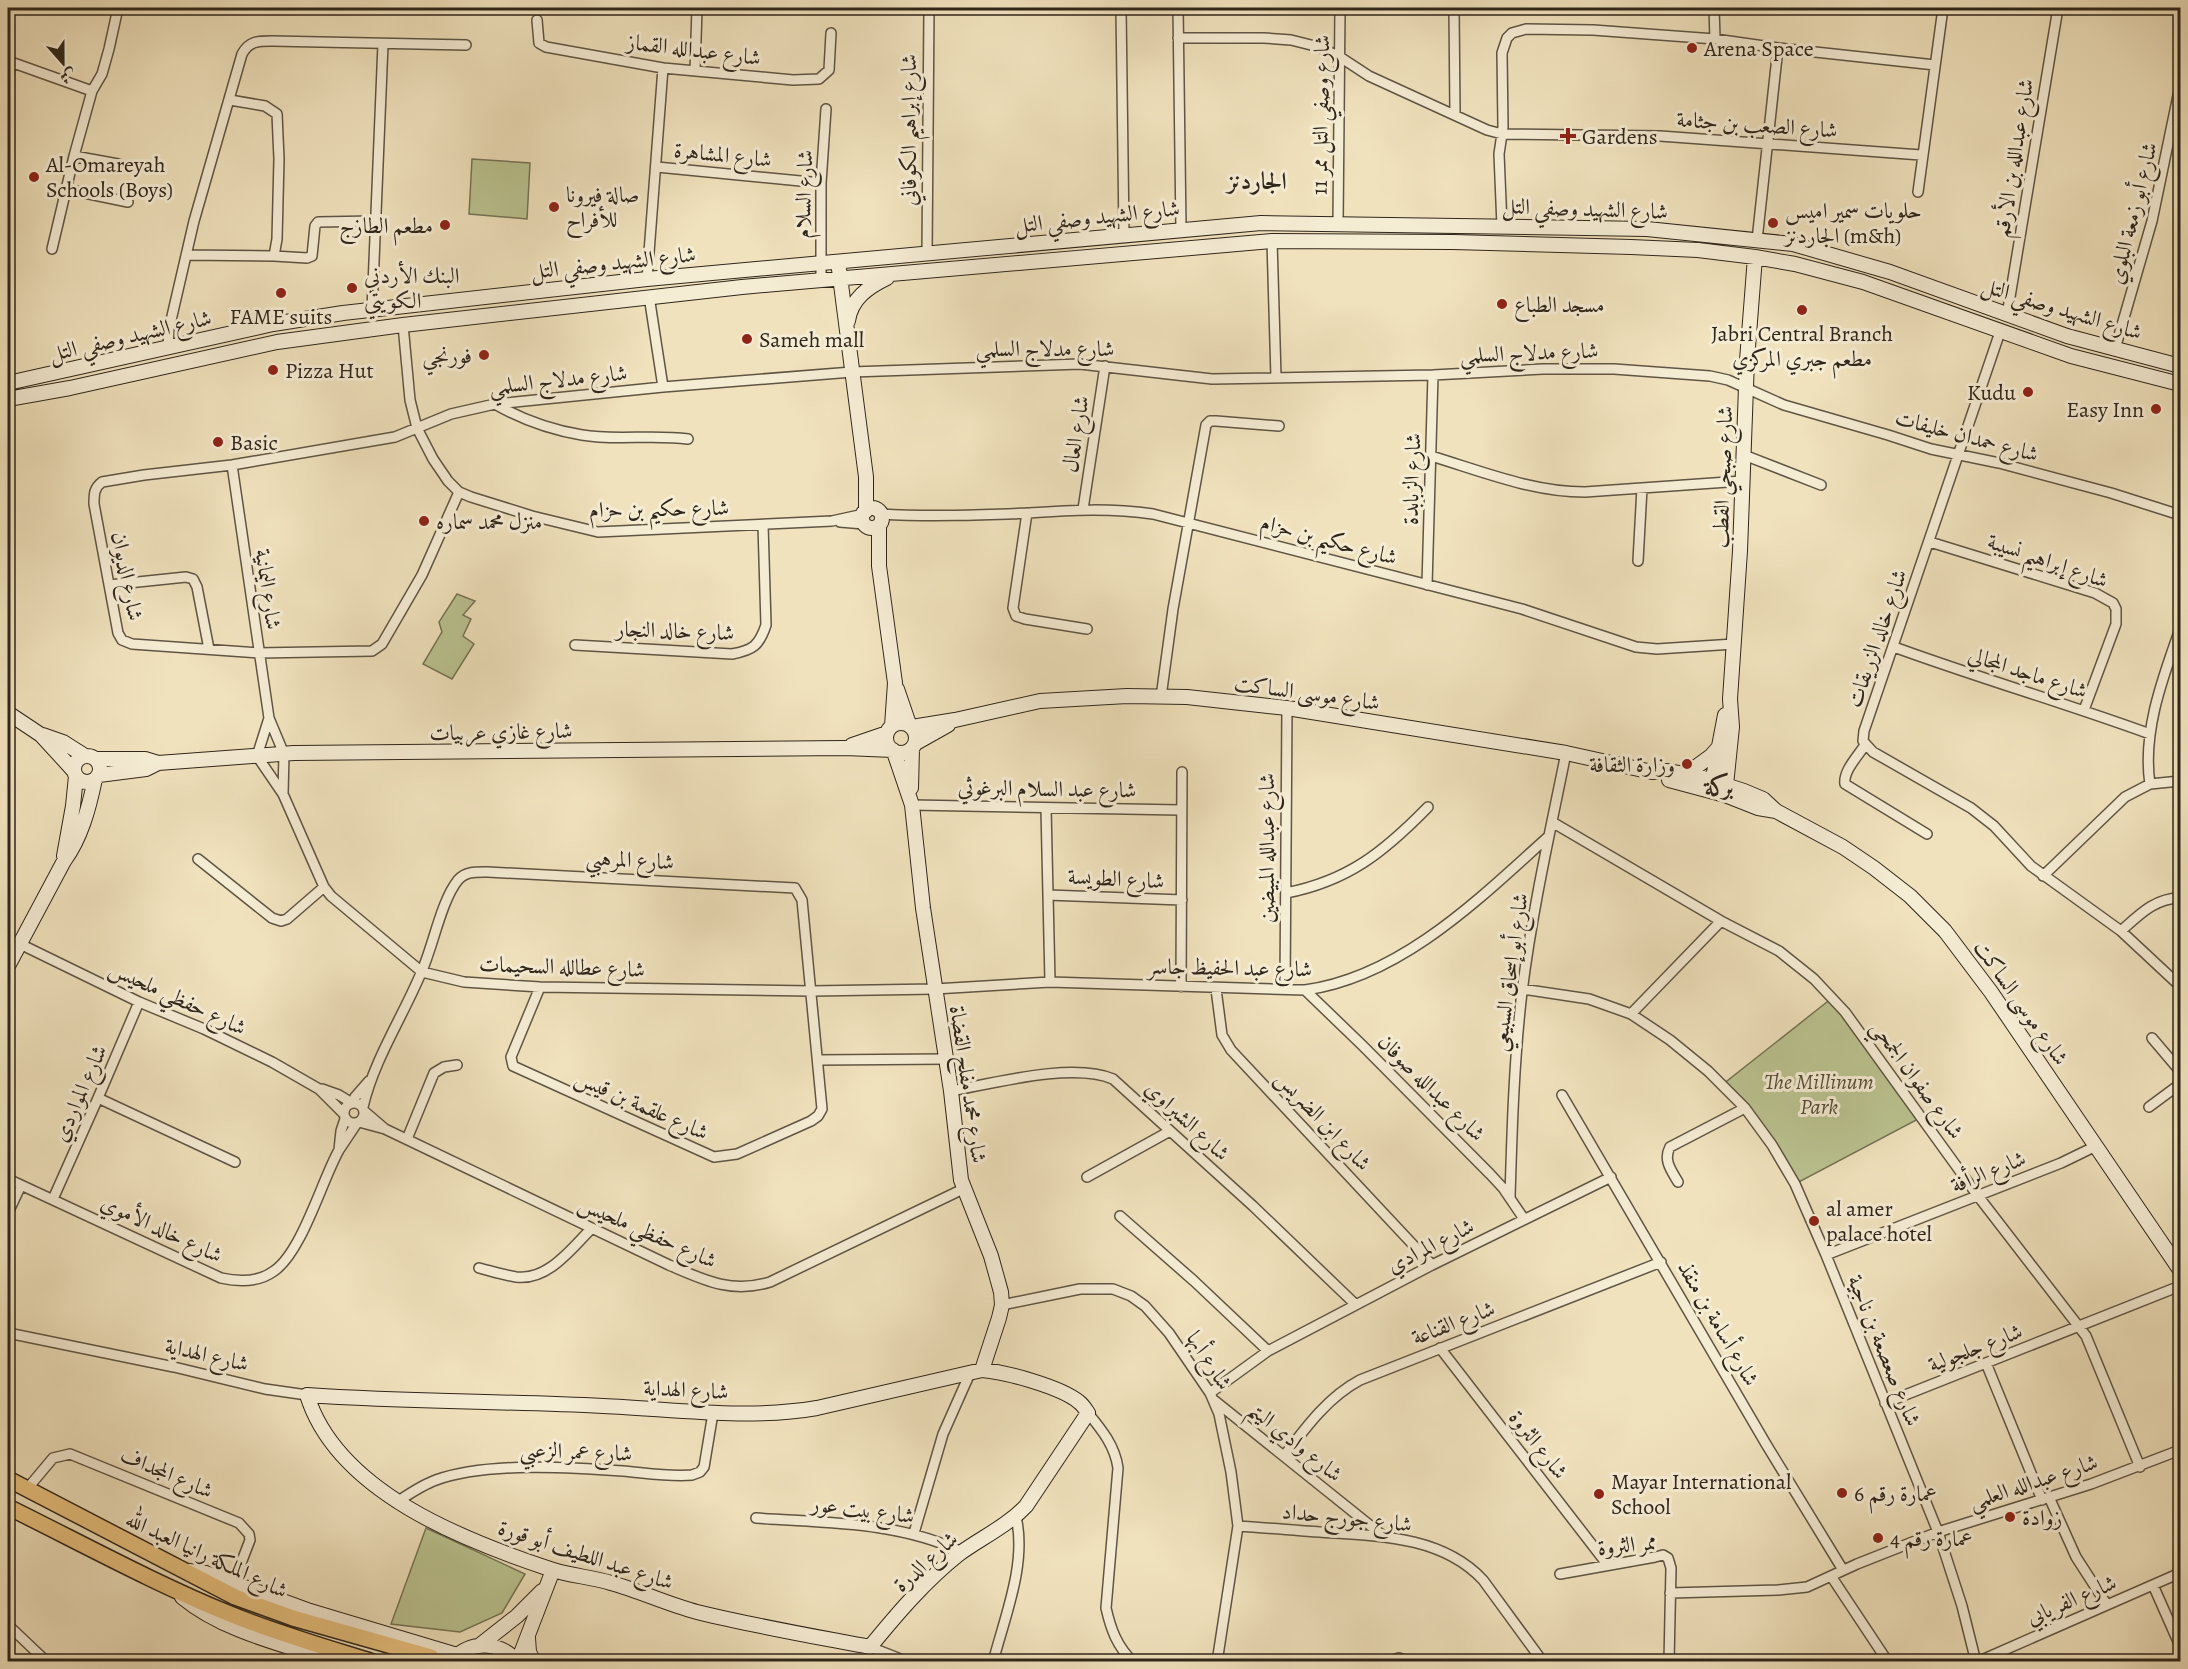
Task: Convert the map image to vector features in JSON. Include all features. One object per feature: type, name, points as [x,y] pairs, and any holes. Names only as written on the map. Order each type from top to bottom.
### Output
[{"type":"main road","name":"شارع الملكة رانيا العبد الله","points":[[8,1479],[184,1571],[266,1609],[431,1657]]},
{"type":"main road","name":"شارع الملكة رانيا العبد الله","points":[[8,1507],[174,1590],[231,1615],[373,1662]]},
{"type":"street","points":[[52,249],[74,156],[92,91],[102,74],[118,8]]},
{"type":"street","points":[[695,71],[697,8]]},
{"type":"street","name":"شارع إبراهيم الكوفاني","points":[[927,254],[929,8]]},
{"type":"street","points":[[1121,8],[1124,234]]},
{"type":"street","points":[[1178,8],[1181,229]]},
{"type":"street","name":"شارع وصفي التل ممر 11","points":[[1338,224],[1340,8]]},
{"type":"street","points":[[1454,8],[1455,114]]},
{"type":"street","points":[[1714,8],[1714,39]]},
{"type":"street","points":[[1918,192],[1943,8]]},
{"type":"street","name":"شارع عبدالله بن الأرقم","points":[[2007,315],[2058,8]]},
{"type":"street","name":"شارع عبدالله القماز","points":[[537,20],[538,40],[541,45],[663,68],[793,80],[819,79],[829,70],[831,33]]},
{"type":"street","points":[[1502,226],[1499,167],[1502,134],[1502,53],[1504,43],[1512,33],[1526,29],[1562,29],[1714,39],[1935,65]]},
{"type":"street","name":"شارع الصعب بن جثامة","points":[[1178,38],[1233,37],[1291,40],[1318,47],[1340,57],[1370,76],[1487,130],[1502,134],[1639,135],[1922,155]]},
{"type":"street","points":[[168,348],[169,329],[205,180],[246,47],[255,41],[466,45]]},
{"type":"street","points":[[372,310],[383,44]]},
{"type":"street","points":[[1756,240],[1778,48]]},
{"type":"street","points":[[8,78],[9,62],[92,91]]},
{"type":"street","points":[[647,279],[663,68]]},
{"type":"street","name":"شارع أبو زمعة البلوي","points":[[2115,349],[2152,222],[2181,86]]},
{"type":"street","points":[[230,100],[265,106],[277,114],[278,216],[274,256]]},
{"type":"street","name":"شارع السلام","points":[[821,280],[822,183],[826,109]]},
{"type":"street","points":[[74,156],[118,164]]},
{"type":"street","name":"شارع المشاهرة","points":[[657,167],[822,183]]},
{"type":"street","points":[[65,189],[128,202]]},
{"type":"street","points":[[186,255],[311,257],[315,226],[318,222],[375,221]]},
{"type":"street","name":"شارع الشهيد وصفي التل","points":[[8,383],[273,324],[372,310],[647,279],[1261,223],[1647,229],[1794,244],[1890,272],[2067,336],[2181,366]]},
{"type":"street","points":[[1272,241],[1276,377]]},
{"type":"street","name":"شارع الشهيد وصفي التل","points":[[8,399],[70,388],[276,342],[403,325],[649,296],[1272,241],[1462,242],[1631,247],[1698,250],[1755,257],[1827,272],[1914,299],[2071,356],[2181,384]]},
{"type":"street","name":"شارع صبحي القطب","points":[[1726,790],[1732,727],[1730,699],[1739,573],[1746,388],[1755,257]]},
{"type":"street","points":[[838,261],[895,683],[916,734],[914,746],[903,753],[893,751],[886,741],[895,683]]},
{"type":"street","points":[[1884,289],[1890,272]]},
{"type":"street","points":[[847,332],[849,314],[856,300],[868,288],[896,274]]},
{"type":"street","points":[[1914,299],[1918,282]]},
{"type":"street","points":[[649,296],[663,387]]},
{"type":"street","points":[[403,325],[410,400],[417,428],[433,459],[459,492]]},
{"type":"street","name":"شارع خالد الزريقات","points":[[1865,745],[1863,735],[2000,332]]},
{"type":"street","name":"شارع مدلاج السلمي","points":[[417,428],[451,414],[495,404],[663,387],[852,372],[1054,363],[1105,366],[1212,379],[1614,369],[1710,376],[1728,380],[1746,388]]},
{"type":"street","name":"شارع العال","points":[[1083,509],[1105,366]]},
{"type":"street","name":"شارع الزبابدة","points":[[1427,585],[1433,375]]},
{"type":"street","name":"شارع حمدان خليفات","points":[[1746,388],[1791,408],[1931,449],[1999,463],[2111,493],[2181,515]]},
{"type":"street","points":[[495,404],[518,417],[582,435],[688,439]]},
{"type":"street","points":[[1161,697],[1166,653],[1206,425],[1210,421],[1279,426]]},
{"type":"street","name":"شارع الديوان","points":[[417,428],[395,437],[232,465],[111,479],[97,485],[94,504],[117,627],[122,639],[132,644],[258,653],[365,652],[378,648],[422,575],[459,492]]},
{"type":"street","points":[[1744,455],[1821,485]]},
{"type":"street","points":[[1431,456],[1543,489],[1585,492],[1742,481]]},
{"type":"street","name":"شارع اليمانية","points":[[232,465],[268,718],[284,754]]},
{"type":"street","points":[[1638,561],[1642,488]]},
{"type":"street","name":"شارع حكيم بن حزام","points":[[459,492],[471,498],[532,516],[598,532],[908,516],[1083,509],[1123,510],[1189,522],[1522,609],[1636,647],[1657,649],[1734,644]]},
{"type":"street","points":[[1027,513],[1014,608],[1016,616],[1087,629]]},
{"type":"street","name":"شارع خالد النجار","points":[[575,645],[732,654],[748,651],[761,640],[766,626],[762,525]]},
{"type":"street","name":"شارع إبراهيم نسيبة","points":[[1930,542],[2095,593],[2113,603],[2116,609],[2116,624],[2084,710]]},
{"type":"street","points":[[109,585],[186,577],[194,579],[209,650]]},
{"type":"street","points":[[2150,784],[2147,756],[2150,734],[2161,688],[2181,629]]},
{"type":"street","name":"شارع ماجد المجالي","points":[[1894,647],[2150,734]]},
{"type":"street","name":"شارع موسى الساكت","points":[[911,725],[955,720],[1040,701],[1127,696],[1187,697],[1287,708],[1566,753],[1652,771],[1685,775],[1726,790],[1758,808],[1776,811],[1843,846],[1910,896],[1930,915],[1968,960],[2181,1270]]},
{"type":"street","name":"شارع صبحي القطب","points":[[1712,786],[1730,699]]},
{"type":"street","name":"شارع عبدالله المبيضين","points":[[1285,989],[1287,708]]},
{"type":"street","points":[[8,713],[41,735],[78,780],[87,783],[97,777]]},
{"type":"street","name":"شارع اليمانية","points":[[257,756],[268,718]]},
{"type":"street","name":"شارع موسى الساكت","points":[[914,746],[955,720]]},
{"type":"street","points":[[889,729],[900,722],[911,725]]},
{"type":"street","name":"شارع غازي عربيات","points":[[845,748],[889,729]]},
{"type":"street","points":[[8,966],[18,943],[73,849],[100,769],[90,758],[63,742],[41,735]]},
{"type":"street","points":[[1927,834],[1845,784],[1847,773],[1865,745],[1873,752],[1971,808],[1994,826],[2021,857],[2043,876],[2121,931],[2181,986]]},
{"type":"street","name":"شارع محمد مفلح القضاة","points":[[914,746],[911,800],[963,1189],[997,1274],[1002,1305],[977,1370]]},
{"type":"street","points":[[1685,775],[1711,756],[1720,746]]},
{"type":"street","name":"شارع غازي عربيات","points":[[90,758],[134,758],[158,763],[284,754],[845,748],[893,751]]},
{"type":"street","name":"شارع محمد مفلح القضاة","points":[[893,751],[911,800]]},
{"type":"street","name":"شارع أبو إسحاق السبيعي","points":[[1510,1197],[1522,989],[1566,753]]},
{"type":"street","name":"شارع عطالله السحيمات","points":[[283,794],[284,754]]},
{"type":"street","name":"شارع عطالله السحيمات","points":[[257,756],[283,794],[324,887],[331,896],[422,972],[464,982],[540,987],[812,991],[935,989]]},
{"type":"street","points":[[64,861],[73,806],[76,761],[90,758]]},
{"type":"street","name":"شارع غازي عربيات","points":[[97,777],[146,769],[158,763]]},
{"type":"street","name":"شارع موسى الساكت","points":[[1652,771],[1663,778],[1712,786]]},
{"type":"street","points":[[1181,987],[1180,810],[1182,772]]},
{"type":"street","points":[[2043,876],[2125,797],[2150,784],[2181,781]]},
{"type":"street","name":"شارع عبد السلام البرغوثي","points":[[911,800],[1046,808],[1180,810]]},
{"type":"street","points":[[1286,893],[1316,887],[1356,867],[1402,834],[1428,807]]},
{"type":"street","points":[[1046,808],[1050,982]]},
{"type":"street","name":"شارع صفوان الجمحي","points":[[1552,822],[1720,921],[1779,951],[1832,998],[1864,1037],[1978,1196],[2079,1327],[2091,1348],[2140,1467]]},
{"type":"street","name":"شارع عبد الحفيظ جاسر","points":[[935,989],[1050,982],[1216,989],[1305,990],[1322,988],[1377,968],[1440,929],[1549,836]]},
{"type":"street","points":[[198,859],[272,918],[280,921],[287,919],[324,887]]},
{"type":"street","name":"شارع المرهبي","points":[[422,972],[449,897],[457,881],[464,874],[488,872],[641,879],[795,888],[802,900],[812,991]]},
{"type":"street","name":"شارع الطويسة","points":[[1048,895],[1182,900]]},
{"type":"street","points":[[2121,931],[2155,903],[2170,898],[2181,898]]},
{"type":"street","points":[[1631,1014],[1720,921]]},
{"type":"street","name":"شارع حفظي ملحيس","points":[[18,943],[139,1002],[204,1029],[262,1057],[319,1089],[331,1092],[352,1103]]},
{"type":"street","points":[[371,1079],[347,1106],[344,1116],[351,1123],[358,1123],[363,1118],[371,1079],[422,972]]},
{"type":"street","name":"شارع علقمة بن قيس","points":[[540,987],[511,1057],[513,1066],[714,1157],[737,1154],[818,1116],[823,1100],[812,991]]},
{"type":"street","name":"شارع ابن الضريس","points":[[1216,989],[1222,1035],[1231,1050],[1432,1265]]},
{"type":"street","name":"شارع صعصعة بن ناجية","points":[[1522,989],[1589,999],[1631,1014],[1670,1040],[1708,1071],[1744,1108],[1772,1145],[1786,1169],[1826,1255],[1938,1532],[1977,1662]]},
{"type":"street","name":"شارع عبدالله صوفان","points":[[1305,990],[1490,1174],[1510,1197],[1524,1219]]},
{"type":"street","name":"شارع المواردي","points":[[53,1199],[139,1002]]},
{"type":"street","points":[[2152,1038],[2181,1071]]},
{"type":"street","points":[[819,1060],[946,1059]]},
{"type":"street","points":[[407,1139],[434,1073],[444,1067],[457,1065]]},
{"type":"street","name":"شارع الشبراوي","points":[[951,1091],[1031,1077],[1092,1072],[1119,1083],[1253,1206],[1355,1305]]},
{"type":"street","points":[[2149,1107],[2181,1084]]},
{"type":"street","name":"شارع حفظي ملحيس","points":[[319,1089],[344,1116]]},
{"type":"street","name":"شارع أسامة بن منقذ","points":[[1562,1095],[1766,1444],[1843,1570]]},
{"type":"street","points":[[98,1098],[235,1162]]},
{"type":"street","points":[[352,1103],[364,1109]]},
{"type":"street","points":[[1678,1182],[1667,1161],[1670,1147],[1744,1108]]},
{"type":"street","name":"شارع حفظي ملحيس","points":[[364,1109],[385,1129]]},
{"type":"street","name":"شارع خالد الأموي","points":[[339,1150],[344,1116]]},
{"type":"street","name":"شارع حفظي ملحيس","points":[[358,1123],[385,1129],[407,1139],[701,1279],[720,1285],[746,1288],[770,1282],[963,1189]]},
{"type":"street","name":"شارع خالد الأموي","points":[[8,1179],[221,1278],[235,1281],[250,1280],[275,1271],[287,1258],[339,1150],[358,1123]]},
{"type":"street","points":[[1087,1177],[1170,1131]]},
{"type":"street","name":"شارع الرأفة","points":[[1826,1255],[1978,1196],[2096,1146]]},
{"type":"street","name":"شارع المرادي","points":[[1212,1397],[1268,1351],[1432,1265],[1611,1177]]},
{"type":"street","points":[[8,1213],[21,1185]]},
{"type":"street","points":[[1120,1216],[1194,1281],[1268,1351]]},
{"type":"street","points":[[479,1268],[517,1277],[532,1276],[547,1270],[592,1228]]},
{"type":"street","name":"شارع القناعة","points":[[1284,1456],[1320,1411],[1347,1387],[1360,1380],[1661,1262]]},
{"type":"street","name":"شارع جلجولية","points":[[1885,1403],[2181,1286]]},
{"type":"street","name":"شارع أبها","points":[[1002,1305],[1080,1289],[1113,1289],[1131,1296],[1145,1306],[1169,1333],[1212,1397],[1231,1472],[1238,1526],[1217,1662]]},
{"type":"street","name":"شارع الهداية","points":[[8,1333],[266,1389],[307,1395],[605,1406],[713,1413],[802,1410],[977,1370],[1000,1372],[1054,1389],[1080,1403],[1100,1427],[1116,1456],[1118,1468],[1106,1608],[1116,1642],[1133,1662]]},
{"type":"street","name":"شارع الثروة","points":[[1440,1348],[1607,1564]]},
{"type":"street","points":[[1986,1363],[2045,1498],[2076,1557],[2107,1605]]},
{"type":"street","points":[[914,1533],[944,1434],[977,1370]]},
{"type":"street","name":"شارع عبد اللطيف أبو قورة","points":[[307,1395],[317,1420],[334,1445],[359,1473],[397,1502],[474,1540],[553,1570],[609,1582],[696,1611],[870,1647],[908,1662]]},
{"type":"street","name":"شارع وادي اليتم","points":[[1212,1397],[1382,1535]]},
{"type":"street","name":"شارع عمر الزعبي","points":[[397,1502],[437,1479],[484,1470],[537,1468],[682,1476],[697,1474],[704,1467],[707,1458],[713,1413]]},
{"type":"street","name":"شارع الدرة","points":[[870,1647],[941,1569],[962,1552],[1016,1517],[1034,1497],[1089,1413]]},
{"type":"street","name":"شارع عبدالله العلمي","points":[[1670,1593],[1807,1587],[1938,1532],[2140,1467],[2181,1450]]},
{"type":"street","name":"شارع المجداف","points":[[27,1489],[53,1458],[70,1454],[239,1523],[249,1534],[250,1540],[233,1584]]},
{"type":"street","points":[[993,1662],[1020,1555],[1020,1535],[1016,1517]]},
{"type":"street","name":"شارع بيت عور","points":[[756,1518],[872,1526],[914,1533],[962,1552]]},
{"type":"street","name":"شارع جورج حداد","points":[[1238,1526],[1382,1535],[1437,1549],[1463,1561],[1483,1580],[1543,1662]]},
{"type":"street","name":"ممر الثروة","points":[[1560,1574],[1607,1564],[1663,1556],[1668,1558],[1671,1562],[1669,1662]]},
{"type":"street","points":[[480,1645],[502,1649],[518,1661],[553,1570]]},
{"type":"street","points":[[184,1571],[206,1573],[454,1658],[468,1648],[480,1645],[517,1616],[546,1587]]},
{"type":"street","name":"شارع الفريابي","points":[[1977,1662],[2181,1573]]},
{"type":"street","points":[[1831,1576],[1888,1662]]},
{"type":"street","points":[[2153,1585],[2181,1646]]},
{"type":"street","points":[[174,1590],[207,1614],[244,1630],[337,1662]]},
{"type":"street","points":[[8,1625],[46,1662]]},
{"type":"street","points":[[528,1635],[529,1652],[534,1662]]},
{"type":"street","points":[[1387,1662],[1400,1658],[1411,1662]]},
{"type":"green space","points":[[472,159],[530,163],[527,219],[469,214]]},
{"type":"green space","points":[[457,594],[475,601],[463,615],[471,619],[463,636],[474,644],[452,679],[423,664],[442,632],[439,622]]},
{"type":"green space","name":"The Millinum Park","points":[[1832,998],[1922,1117],[1795,1184],[1722,1085]]},
{"type":"green space","points":[[426,1528],[525,1574],[502,1613],[460,1632],[391,1624]]},
{"type":"tunnel","points":[[431,1657],[448,1662]]},
{"type":"place","name":"Arena Space","points":[[1692,48]]},
{"type":"place","name":"Gardens","points":[[1568,136]]},
{"type":"place","name":"Al-Omareyah Schools (Boys)","points":[[34,177]]},
{"type":"place","name":"صالة فيرونا للأفراح","points":[[554,207]]},
{"type":"place","name":"حلويات سمير اميس الجاردنز (m&h)","points":[[1773,223]]},
{"type":"place","name":"مطعم الطازج","points":[[445,225]]},
{"type":"place","name":"البنك الأردني الكويتي","points":[[352,288]]},
{"type":"place","name":"FAME suits","points":[[281,293]]},
{"type":"place","name":"مسجد الطباع","points":[[1502,304]]},
{"type":"place","name":"Jabri Central Branch مطعم جبري المركزي","points":[[1802,310]]},
{"type":"place","name":"Sameh mall","points":[[747,339]]},
{"type":"place","name":"فورنجي","points":[[484,355]]},
{"type":"place","name":"Pizza Hut","points":[[273,370]]},
{"type":"place","name":"Kudu","points":[[2028,392]]},
{"type":"place","name":"Easy Inn","points":[[2156,409]]},
{"type":"place","name":"Basic","points":[[218,442]]},
{"type":"place","name":"منزل محمد سماره","points":[[424,521]]},
{"type":"place","name":"وزارة الثقافة","points":[[1687,764]]},
{"type":"place","name":"al amer palace hotel","points":[[1814,1221]]},
{"type":"place","name":"عمارة رقم 6","points":[[1842,1493]]},
{"type":"place","name":"Mayar International School","points":[[1599,1494]]},
{"type":"place","name":"زوادة","points":[[2010,1517]]},
{"type":"place","name":"عمارة رقم 4","points":[[1878,1538]]},
{"type":"district","name":"الجاردنز","points":[[1257,181]]},
{"type":"district","name":"بركة","points":[[1719,787]]}]
